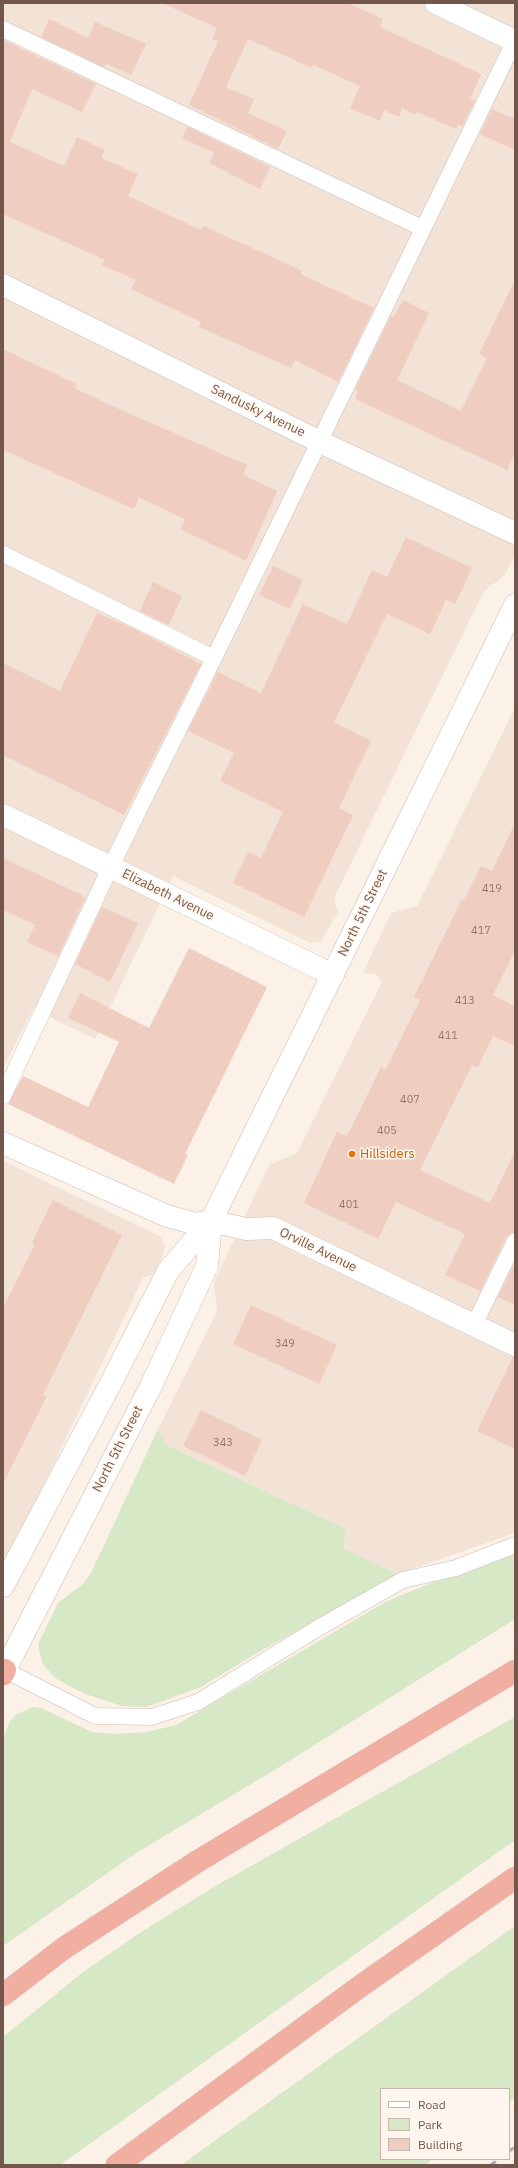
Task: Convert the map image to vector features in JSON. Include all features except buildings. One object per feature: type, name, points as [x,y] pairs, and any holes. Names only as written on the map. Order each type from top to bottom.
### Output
[{"type":"highway","points":[[3,1995],[64,1948],[198,1861],[515,1671]]},
{"type":"highway","points":[[117,2165],[356,1989],[515,1878]]},
{"type":"main road","points":[[436,3],[515,41]]},
{"type":"main road","name":"Sandusky Avenue","points":[[3,285],[320,442],[515,533]]},
{"type":"main road","name":"North 5th Street","points":[[3,1586],[113,1379],[168,1271],[211,1221],[515,605]]},
{"type":"main road","name":"Elizabeth Avenue","points":[[3,815],[110,868],[333,974]]},
{"type":"main road","name":"Orville Avenue","points":[[3,1143],[167,1216],[196,1224],[211,1221],[246,1229],[274,1228],[515,1345]]},
{"type":"main road","name":"North 5th Street","points":[[4,1672],[151,1386],[207,1266],[211,1221]]},
{"type":"lane","points":[[3,28],[422,228]]},
{"type":"lane","points":[[3,1096],[110,868],[320,442],[422,228],[515,41]]},
{"type":"lane","points":[[3,554],[214,658]]},
{"type":"lane","points":[[474,1326],[515,1241]]},
{"type":"lane","points":[[4,1672],[95,1716],[152,1717],[198,1702],[318,1628],[403,1580],[456,1568],[515,1545]]},
{"type":"shaded area","points":[[3,3],[515,3],[515,555],[504,576],[484,591],[334,898],[338,913],[321,941],[310,943],[173,876],[95,1039],[33,1009],[3,1069]]},
{"type":"shaded area","points":[[515,708],[515,1533],[398,1574],[344,1549],[346,1529],[166,1445],[158,1429],[217,1312],[214,1282],[269,1165],[297,1153],[382,982],[376,974],[363,973],[391,913],[417,906]]},
{"type":"shaded area","points":[[3,1161],[160,1236],[165,1246],[162,1259],[155,1273],[143,1278],[3,1569]]},
{"type":"green space","points":[[158,1429],[166,1445],[346,1529],[344,1549],[398,1574],[255,1654],[201,1687],[146,1707],[122,1706],[85,1694],[55,1678],[42,1663],[38,1644],[58,1603],[84,1583],[92,1571]]},
{"type":"green space","points":[[515,1554],[515,1619],[281,1766],[136,1853],[3,1946],[3,1738],[10,1721],[17,1714],[33,1707],[41,1708],[92,1732],[113,1734],[147,1732],[176,1725],[387,1601],[444,1578]]},
{"type":"green space","points":[[515,1717],[515,1840],[60,2165],[3,2165],[3,2037],[83,1972],[144,1930],[219,1884]]},
{"type":"green space","points":[[515,1926],[515,2098],[510,2101],[510,2088],[380,2088],[380,2160],[431,2160],[426,2165],[181,2165]]},
{"type":"railway","points":[[510,2150],[515,2147]]},
{"type":"railway","points":[[491,2165],[498,2160]]},
{"type":"place","name":"Hillsiders","points":[[352,1154]]}]
